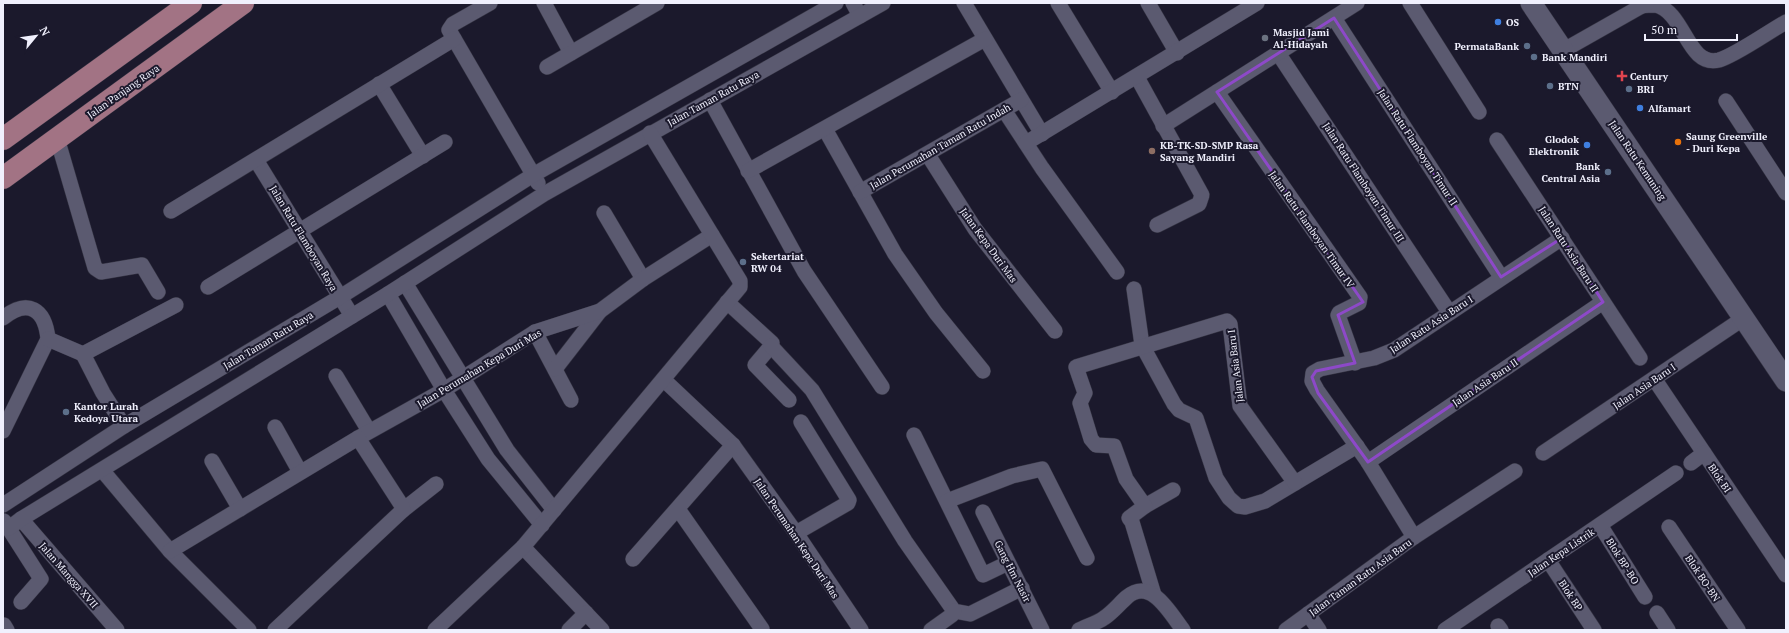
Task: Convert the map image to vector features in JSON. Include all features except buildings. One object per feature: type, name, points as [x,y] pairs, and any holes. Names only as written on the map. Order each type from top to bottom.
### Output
[{"type":"main road","points":[[3,139],[191,3]]},
{"type":"main road","name":"Jalan Panjang Raya","points":[[3,178],[243,3]]},
{"type":"street","points":[[490,3],[450,27],[449,30],[539,185]]},
{"type":"street","points":[[544,3],[571,53]]},
{"type":"street","points":[[547,67],[657,3]]},
{"type":"street","name":"Jalan Taman Ratu Raya","points":[[3,505],[124,426],[539,185],[836,3]]},
{"type":"street","name":"Jalan Taman Ratu Raya","points":[[6,524],[21,519],[351,315],[405,284],[539,185],[650,133],[710,100],[857,11],[883,3]]},
{"type":"street","points":[[964,3],[1042,134]]},
{"type":"street","points":[[1058,3],[1112,92]]},
{"type":"street","points":[[1148,3],[1177,53]]},
{"type":"street","points":[[1026,143],[1177,53],[1235,9],[1257,3]]},
{"type":"street","points":[[1163,126],[1357,3]]},
{"type":"street","points":[[1410,3],[1480,112]]},
{"type":"street","name":"Jalan Ratu Kemuning","points":[[1531,3],[1786,381]]},
{"type":"street","points":[[1564,50],[1638,6],[1655,5],[1671,14],[1695,51],[1701,57],[1709,61],[1719,60],[1785,26]]},
{"type":"street","name":"Jalan Ratu Flamboyan Timur II","points":[[1334,18],[1501,277]]},
{"type":"street","points":[[171,211],[454,39]]},
{"type":"street","points":[[748,172],[985,39]]},
{"type":"street","name":"Jalan Ratu Flamboyan Timur III","points":[[1278,53],[1449,312]]},
{"type":"street","points":[[1137,77],[1202,195],[1199,204],[1157,225]]},
{"type":"street","points":[[380,84],[423,156]]},
{"type":"street","name":"Jalan Ratu Flamboyan Timur IV","points":[[1217,92],[1360,297],[1359,303],[1339,313],[1338,315],[1355,363]]},
{"type":"street","points":[[710,100],[748,172],[804,271],[882,387]]},
{"type":"street","name":"Jalan Perumahan Taman Ratu Indah","points":[[860,192],[928,155],[1021,100]]},
{"type":"street","points":[[1726,101],[1786,193]]},
{"type":"street","points":[[1004,110],[1066,203],[1117,272]]},
{"type":"street","name":"Jalan Perumahan Taman Ratu Indah","points":[[824,129],[895,254],[936,313],[983,371]]},
{"type":"street","points":[[435,630],[523,547],[737,291],[740,284],[650,133]]},
{"type":"street","points":[[57,138],[95,268],[101,272],[142,265],[158,292]]},
{"type":"street","name":"Jalan Ratu Asia Baru II","points":[[1497,140],[1640,358]]},
{"type":"street","points":[[208,287],[445,142]]},
{"type":"street","name":"Jalan Kepa Duri Mas","points":[[928,155],[975,229],[1055,331]]},
{"type":"street","name":"Jalan Ratu Flamboyan Raya","points":[[256,160],[351,315]]},
{"type":"street","points":[[604,213],[642,279]]},
{"type":"street","name":"Jalan Perumahan Kepa Duri Mas","points":[[170,551],[300,472],[444,390],[535,332],[600,311],[642,279],[712,235]]},
{"type":"street","name":"Jalan Ratu Asia Baru I","points":[[1414,537],[1368,462],[1318,393],[1312,377],[1313,373],[1320,369],[1374,358],[1394,350],[1501,277],[1562,238]]},
{"type":"street","points":[[405,284],[507,450],[554,510]]},
{"type":"street","points":[[1134,289],[1142,346],[1174,404],[1179,410],[1196,418],[1216,478],[1238,506],[1245,507],[1265,501],[1357,446]]},
{"type":"street","points":[[388,294],[444,390],[488,459],[542,525]]},
{"type":"street","points":[[727,302],[771,341],[771,346],[812,390],[905,541],[954,611],[970,614],[1022,588]]},
{"type":"street","name":"Jalan Asia Baru II","points":[[1368,462],[1603,302]]},
{"type":"street","points":[[83,354],[176,305]]},
{"type":"street","points":[[3,318],[20,307],[30,307],[38,312],[43,319],[48,339],[3,431]]},
{"type":"street","points":[[554,369],[600,311]]},
{"type":"street","name":"Jalan Asia Baru I","points":[[1543,453],[1655,380],[1744,318]]},
{"type":"street","name":"Jalan Asia Baru I","points":[[1145,506],[1126,479],[1114,446],[1096,445],[1091,439],[1080,403],[1085,393],[1076,367],[1224,320],[1229,322],[1240,406],[1295,483]]},
{"type":"street","points":[[535,332],[571,400]]},
{"type":"street","points":[[48,339],[83,354],[103,393],[124,426]]},
{"type":"street","points":[[771,346],[755,365],[789,400]]},
{"type":"street","points":[[336,376],[364,435],[403,510]]},
{"type":"street","name":"Jalan Perumahan Kepa Duri Mas","points":[[664,380],[733,445],[796,533],[861,630]]},
{"type":"street","name":"Blok BI","points":[[1655,380],[1786,575]]},
{"type":"street","points":[[796,533],[848,503],[849,500],[801,422]]},
{"type":"street","points":[[275,427],[300,472]]},
{"type":"street","points":[[914,435],[983,575],[1008,563]]},
{"type":"street","points":[[633,558],[678,509],[733,445]]},
{"type":"street","points":[[1691,463],[1704,453]]},
{"type":"street","points":[[212,460],[240,509]]},
{"type":"street","points":[[946,501],[1012,476],[1042,469],[1087,558]]},
{"type":"street","points":[[102,470],[170,551],[249,630]]},
{"type":"street","points":[[1414,537],[1515,471]]},
{"type":"street","name":"Jalan Kepa Listrik","points":[[1445,630],[1676,473]]},
{"type":"street","points":[[275,630],[403,510],[436,484]]},
{"type":"street","points":[[1154,596],[1132,522],[1128,518],[1145,506],[1173,490]]},
{"type":"street","points":[[678,509],[762,629]]},
{"type":"street","name":"Gang Hm Nasir","points":[[983,512],[1042,630]]},
{"type":"street","name":"Jalan Mangga XVII","points":[[21,519],[117,630]]},
{"type":"street","points":[[6,524],[42,579],[21,602]]},
{"type":"street","name":"Blok BP-BO","points":[[1600,525],[1645,597]]},
{"type":"street","name":"Blok BO-BN","points":[[1669,527],[1738,630]]},
{"type":"street","name":"Jalan Taman Ratu Asia Baru","points":[[1286,630],[1414,537]]},
{"type":"street","points":[[523,547],[602,630]]},
{"type":"street","name":"Blok BP","points":[[1548,560],[1594,630]]},
{"type":"street","points":[[1079,630],[1095,627],[1136,591],[1145,590],[1166,607],[1183,630]]},
{"type":"street","points":[[931,630],[952,615],[954,611]]},
{"type":"street","points":[[569,630],[586,613]]},
{"type":"street","points":[[1657,613],[1668,630]]},
{"type":"street","points":[[1308,614],[1319,630]]},
{"type":"highlighted area","points":[[1334,18],[1501,277],[1562,238],[1603,302],[1368,462],[1318,393],[1312,377],[1316,371],[1355,363],[1338,315],[1363,302],[1217,92]]},
{"type":"place","name":"OS","points":[[1498,22]]},
{"type":"place","name":"Masjid Jami Al-Hidayah","points":[[1265,38]]},
{"type":"place","name":"PermataBank","points":[[1527,46]]},
{"type":"place","name":"Bank Mandiri","points":[[1534,57]]},
{"type":"place","name":"Century","points":[[1622,76]]},
{"type":"place","name":"BTN","points":[[1550,86]]},
{"type":"place","name":"BRI","points":[[1629,89]]},
{"type":"place","name":"Alfamart","points":[[1640,108]]},
{"type":"place","name":"Saung Greenville - Duri Kepa","points":[[1678,142]]},
{"type":"place","name":"Glodok Elektronik","points":[[1587,145]]},
{"type":"place","name":"KB-TK-SD-SMP Rasa Sayang Mandiri","points":[[1152,151]]},
{"type":"place","name":"Bank Central Asia","points":[[1608,172]]},
{"type":"place","name":"Sekertariat RW 04","points":[[743,262]]},
{"type":"place","name":"Kantor Lurah Kedoya Utara","points":[[66,412]]}]
